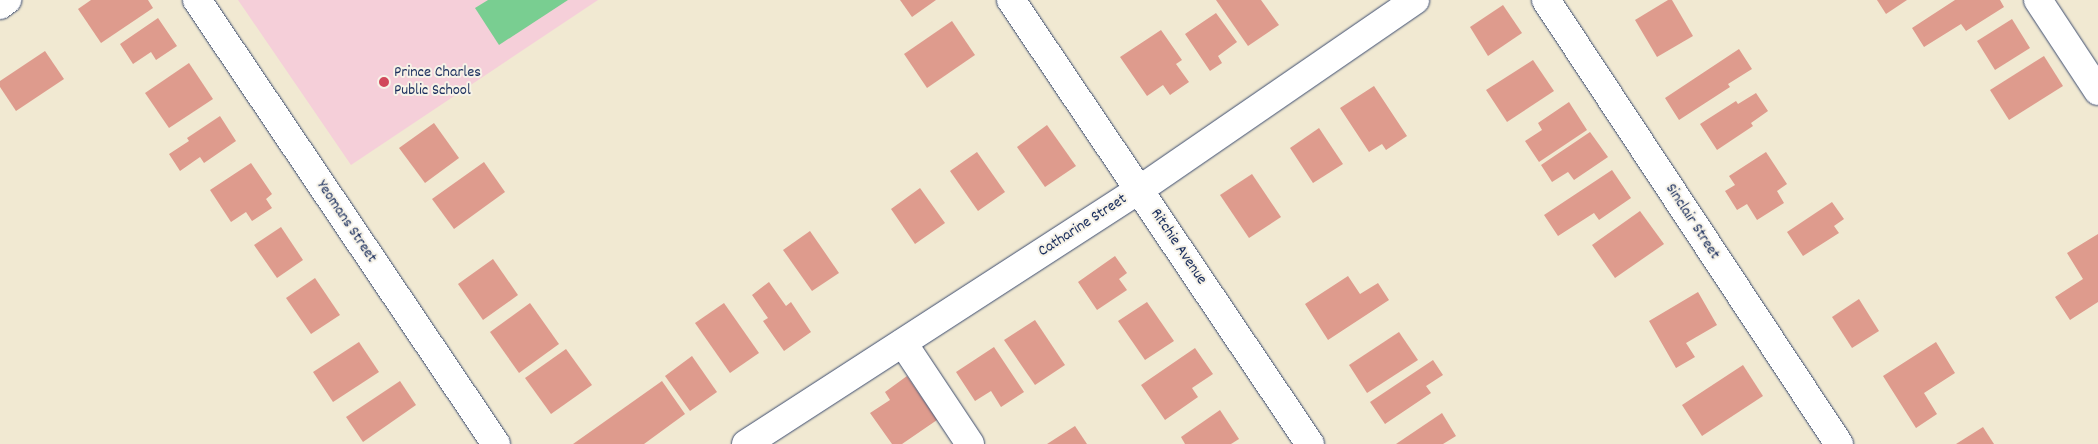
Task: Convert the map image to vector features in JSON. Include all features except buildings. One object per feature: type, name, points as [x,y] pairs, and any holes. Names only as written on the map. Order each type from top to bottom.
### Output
[{"type":"street","points":[[0,5],[7,0]]},
{"type":"street","name":"Yeomans Street","points":[[197,0],[496,444]]},
{"type":"street","name":"Ritchie Avenue","points":[[1011,0],[1310,444]]},
{"type":"street","name":"Catharine Street","points":[[746,444],[1139,190],[1415,0]]},
{"type":"street","name":"Sinclair Street","points":[[1546,0],[1838,444]]},
{"type":"street","points":[[2038,0],[2098,91]]},
{"type":"street","points":[[903,343],[970,444]]},
{"type":"shaded area","name":"Prince Charles Public School","points":[[238,0],[598,0],[351,165]]},
{"type":"green space","points":[[488,0],[568,0],[499,45],[475,8]]},
{"type":"place","name":"Prince Charles Public School","points":[[384,82]]}]
